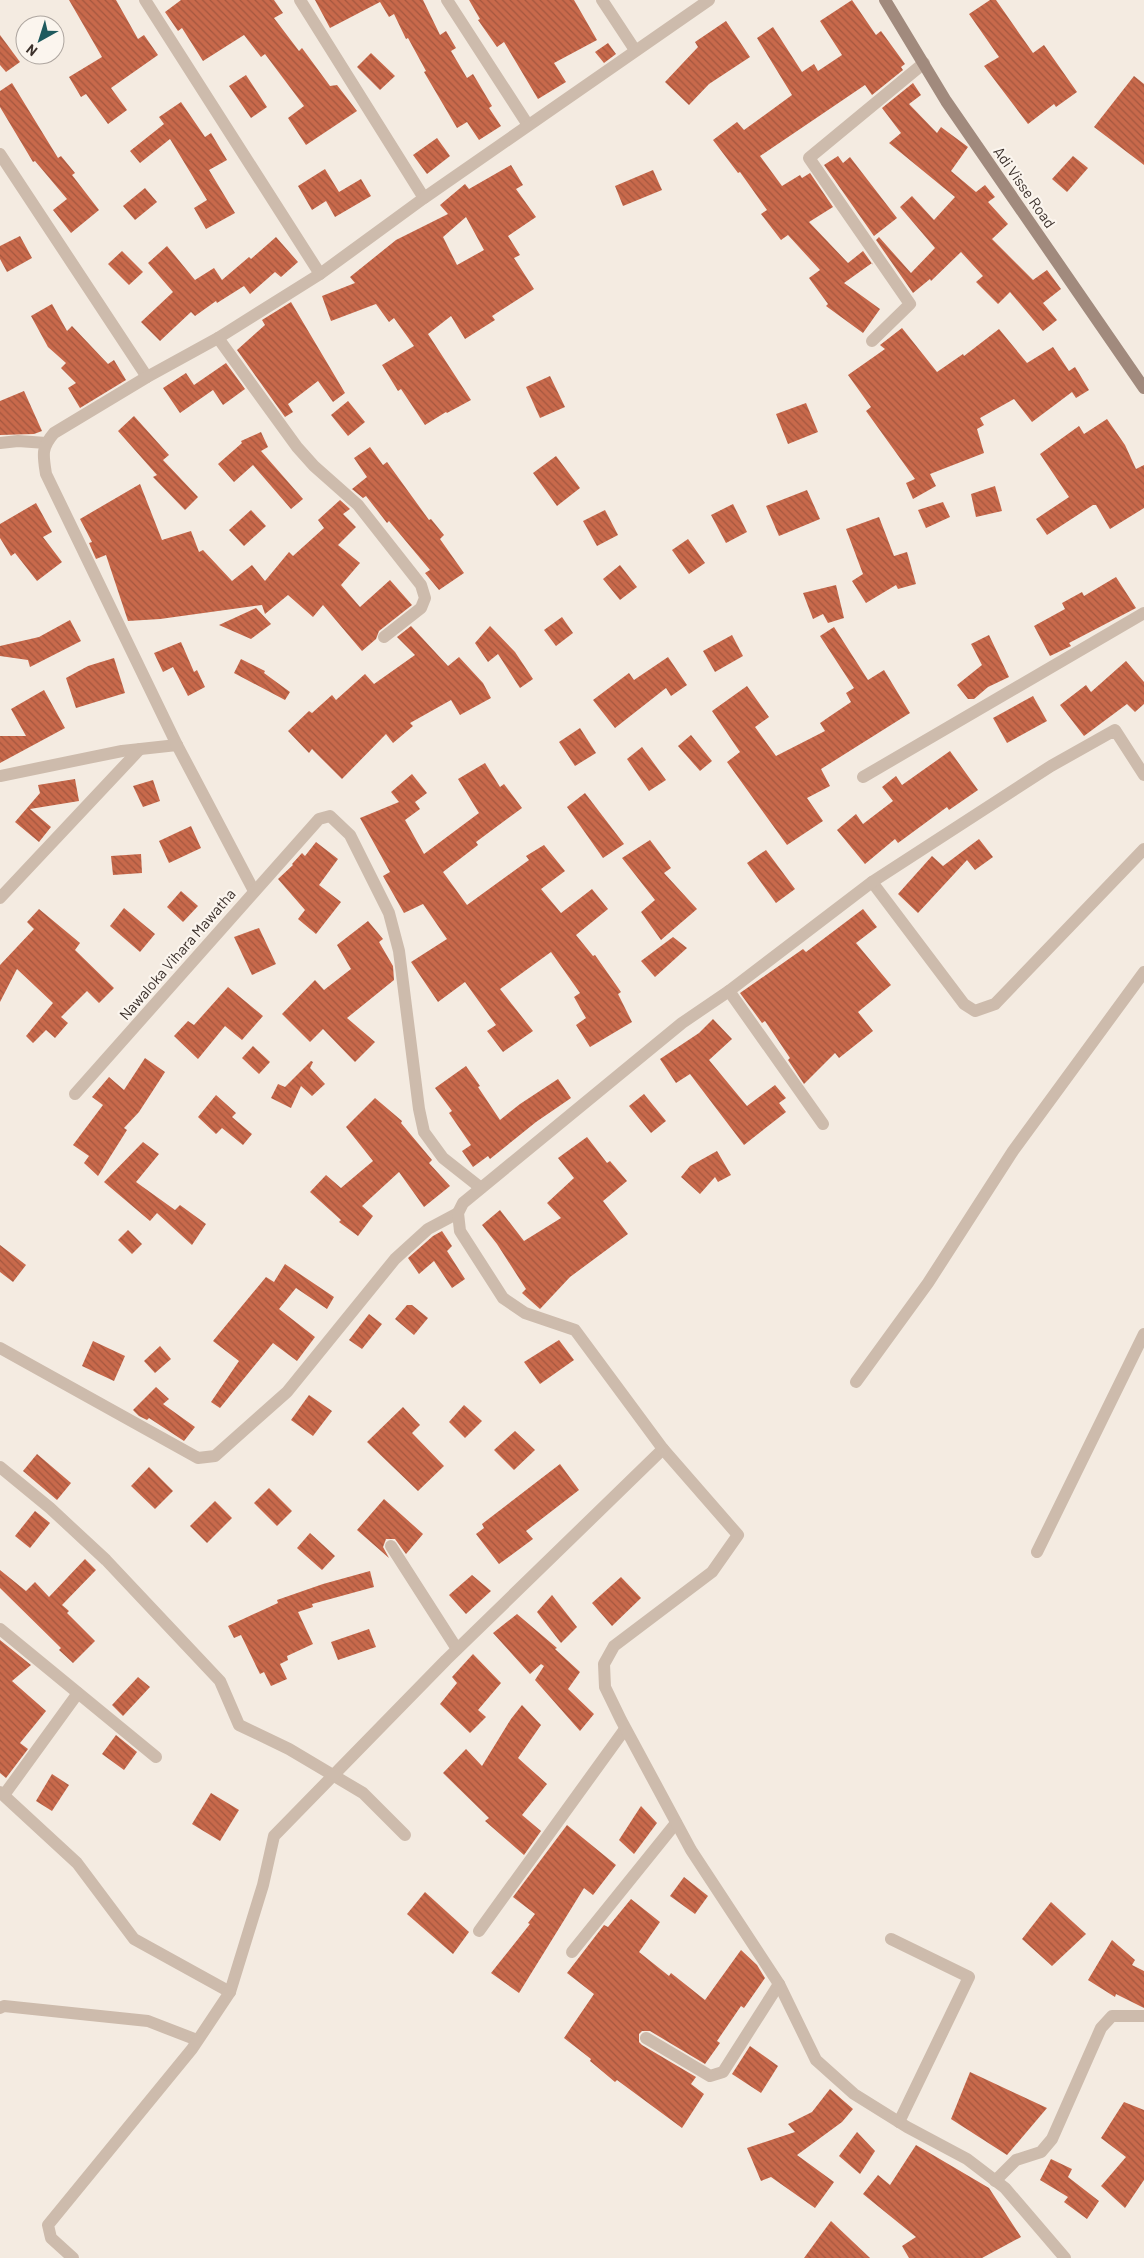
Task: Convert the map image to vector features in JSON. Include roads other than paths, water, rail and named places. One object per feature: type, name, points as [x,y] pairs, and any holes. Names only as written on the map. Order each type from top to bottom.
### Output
[{"type":"street","points":[[145,0],[320,274]]},
{"type":"street","points":[[300,0],[424,198]]},
{"type":"street","points":[[447,0],[528,125]]},
{"type":"street","points":[[602,0],[635,50]]},
{"type":"street","points":[[0,443],[18,441],[46,443],[54,434],[148,377],[218,338],[320,274],[424,198],[709,0]]},
{"type":"street","name":"Adi Visse Road","points":[[884,0],[946,101],[1144,388]]},
{"type":"street","points":[[872,341],[910,304],[809,158],[924,63]]},
{"type":"street","points":[[0,154],[148,377]]},
{"type":"street","points":[[218,338],[297,447],[314,466],[358,505],[421,585],[425,598],[420,608],[384,637]]},
{"type":"street","name":"Nawaloka Vihara Mawatha","points":[[46,443],[43,456],[46,474],[177,745],[254,891],[75,1094]]},
{"type":"street","points":[[863,777],[1144,612]]},
{"type":"street","points":[[1065,2258],[1005,2188],[967,2159],[899,2122],[854,2094],[816,2060],[779,1984],[691,1850],[625,1729],[605,1687],[604,1664],[614,1646],[712,1572],[738,1535],[663,1449],[575,1330],[525,1314],[503,1298],[460,1231],[458,1213],[463,1203],[682,1023],[729,992],[872,882],[1051,766],[1114,730],[1144,775]]},
{"type":"street","points":[[0,776],[122,751],[177,745]]},
{"type":"street","points":[[0,898],[140,749]]},
{"type":"street","points":[[254,891],[318,819],[330,816],[350,835],[389,912],[399,951],[418,1109],[424,1132],[443,1158],[481,1188]]},
{"type":"street","points":[[872,882],[964,1004],[975,1011],[995,1004],[1144,849]]},
{"type":"street","points":[[856,1382],[928,1283],[1013,1151],[1144,972]]},
{"type":"street","points":[[729,992],[823,1124]]},
{"type":"street","points":[[0,1348],[198,1458],[215,1456],[287,1392],[395,1259],[428,1229],[458,1213]]},
{"type":"street","points":[[1037,1552],[1144,1334]]},
{"type":"street","points":[[74,2258],[51,2238],[48,2225],[197,2040],[230,1992],[263,1884],[274,1836],[458,1649],[663,1449]]},
{"type":"street","points":[[0,1467],[50,1508],[106,1560],[220,1681],[240,1725],[289,1749],[362,1793],[405,1835]]},
{"type":"street","points":[[392,1546],[458,1649]]},
{"type":"street","points":[[0,1629],[156,1757]]},
{"type":"street","points":[[78,1693],[2,1794],[77,1863],[134,1939],[230,1992]]},
{"type":"street","points":[[479,1931],[625,1729]]},
{"type":"street","points":[[572,1952],[676,1823]]},
{"type":"street","points":[[891,1939],[969,1977],[899,2122]]},
{"type":"street","points":[[646,2038],[710,2076],[724,2072],[779,1984]]},
{"type":"street","points":[[0,2008],[4,2006],[148,2021],[197,2040]]},
{"type":"street","points":[[995,2181],[1016,2160],[1041,2152],[1052,2138],[1101,2028],[1112,2016],[1144,2016]]}]
